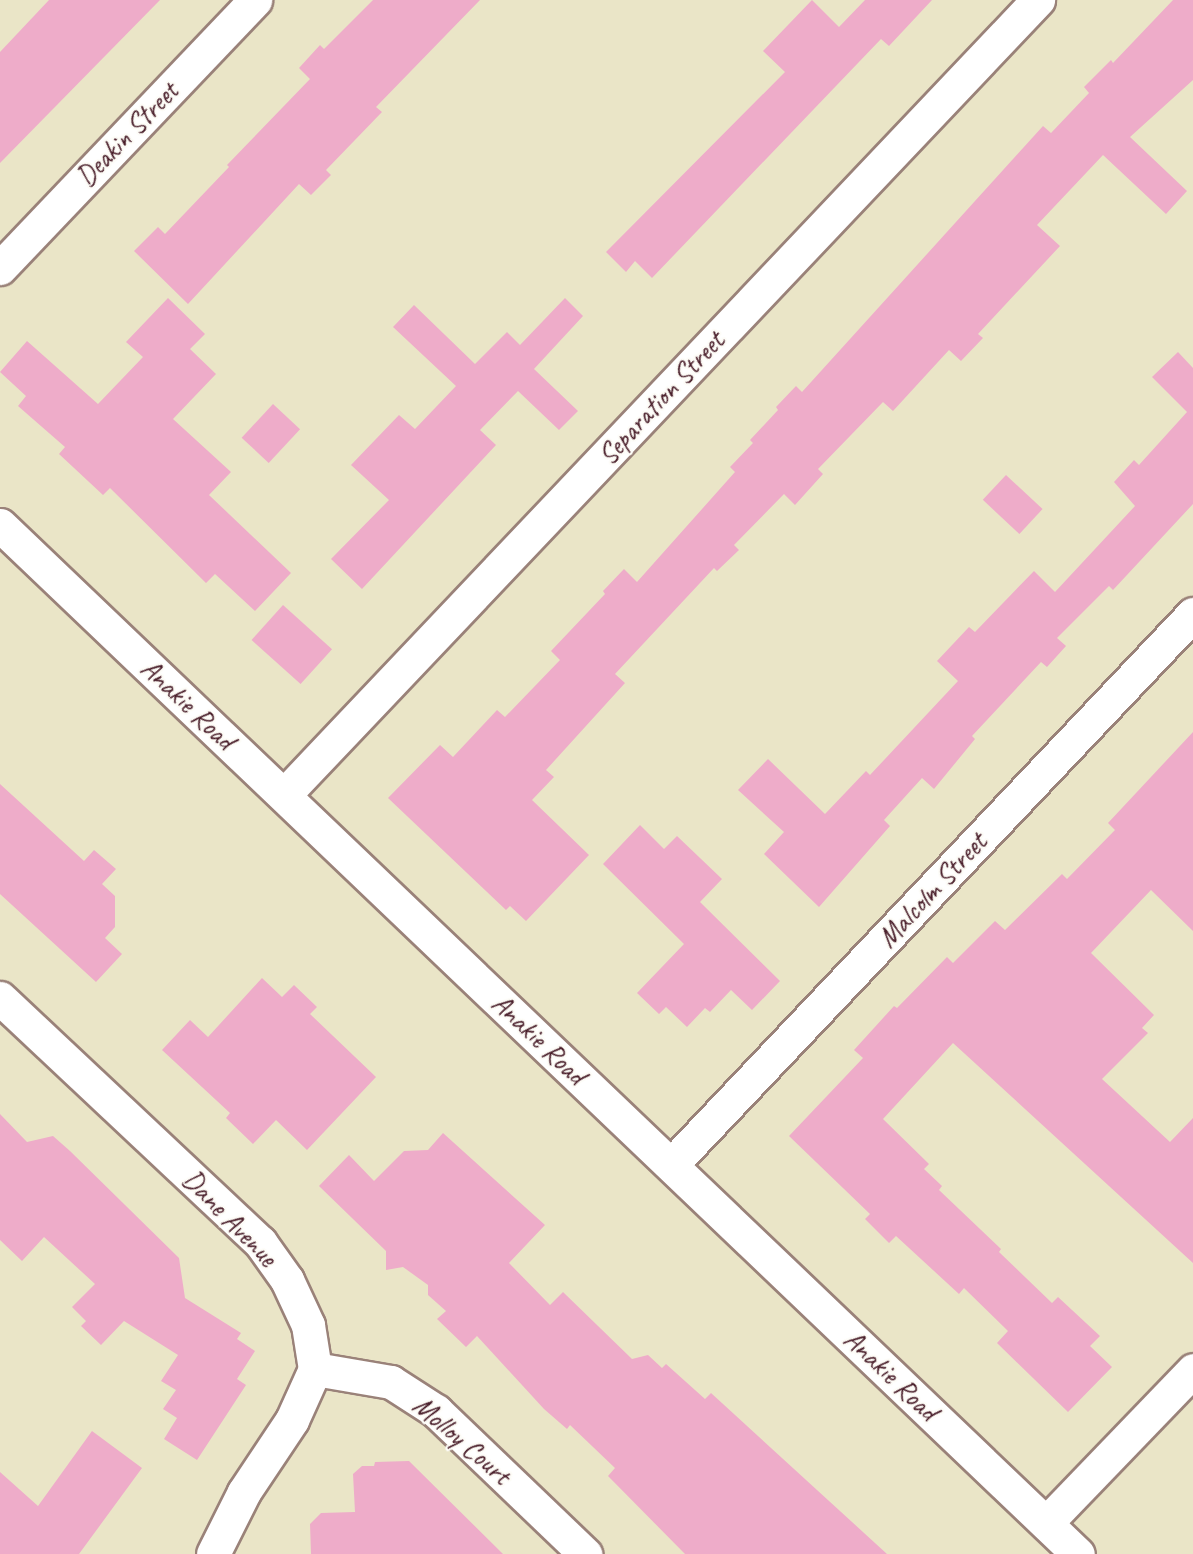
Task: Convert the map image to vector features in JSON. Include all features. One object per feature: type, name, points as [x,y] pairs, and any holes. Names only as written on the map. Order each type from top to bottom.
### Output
[{"type":"main road","name":"Deakin Street","points":[[0,268],[255,0]]},
{"type":"main road","name":"Separation Street","points":[[284,795],[1038,0]]},
{"type":"main road","name":"Anakie Road","points":[[0,525],[1078,1554]]},
{"type":"main road","name":"Malcolm Street","points":[[671,1165],[1193,614]]},
{"type":"main road","name":"Dane Avenue","points":[[0,998],[260,1242],[287,1280],[308,1325],[315,1369]]},
{"type":"main road","points":[[213,1554],[244,1492],[292,1420],[315,1369]]},
{"type":"main road","name":"Molloy Court","points":[[315,1369],[391,1382],[436,1411],[585,1554]]},
{"type":"main road","points":[[1046,1523],[1193,1370]]},
{"type":"building","points":[[49,0],[160,0],[0,163],[0,52]]},
{"type":"building","points":[[373,0],[480,0],[376,107],[382,112],[326,170],[331,175],[311,195],[299,184],[188,304],[134,251],[158,227],[165,234],[229,167],[227,165],[310,79],[299,68],[320,45],[324,49]]},
{"type":"building","points":[[812,0],[839,27],[865,0],[932,0],[889,46],[881,39],[652,278],[635,261],[626,272],[606,252],[785,72],[763,51]]},
{"type":"building","points":[[1173,0],[1193,0],[1193,80],[1130,137],[1187,191],[1166,214],[1103,155],[1037,225],[1060,246],[978,334],[983,338],[961,361],[949,350],[893,411],[883,402],[818,469],[823,474],[795,505],[784,494],[734,545],[739,550],[717,571],[714,568],[615,674],[625,683],[546,770],[554,777],[532,800],[589,855],[526,921],[510,906],[506,910],[388,798],[440,745],[453,757],[497,710],[505,717],[560,660],[551,651],[605,594],[603,591],[624,569],[637,582],[735,472],[730,467],[753,443],[750,440],[778,410],[776,407],[796,386],[802,392],[1043,126],[1051,133],[1089,93],[1084,87],[1111,60],[1113,63]]},
{"type":"building","points":[[168,298],[205,334],[190,349],[216,374],[173,419],[231,472],[209,495],[291,573],[255,611],[215,574],[206,583],[110,488],[103,495],[59,454],[65,447],[18,406],[26,396],[0,372],[27,341],[98,404],[143,357],[126,342]]},
{"type":"building","points":[[565,298],[583,316],[534,369],[578,411],[559,430],[518,391],[480,430],[496,445],[362,589],[331,559],[389,500],[351,465],[399,415],[415,429],[456,386],[393,327],[414,305],[475,364],[507,332],[520,345]]},
{"type":"building","points":[[1178,352],[1193,368],[1193,504],[1113,590],[1109,586],[1057,638],[1066,646],[1047,667],[1041,662],[972,736],[975,739],[934,789],[922,778],[884,820],[890,826],[819,907],[764,854],[784,832],[738,790],[768,759],[825,814],[866,771],[870,775],[958,681],[937,661],[969,627],[975,632],[1034,571],[1055,592],[1135,506],[1114,482],[1134,460],[1139,465],[1187,412],[1152,377]]},
{"type":"building","points":[[273,404],[300,429],[269,463],[242,438]]},
{"type":"building","points":[[1006,475],[1043,509],[1019,534],[983,500]]},
{"type":"building","points":[[283,605],[332,649],[301,684],[252,640]]},
{"type":"building","points":[[1193,732],[1193,931],[1151,890],[1091,953],[1154,1015],[1142,1028],[1148,1033],[1102,1079],[1170,1142],[1193,1118],[1193,1263],[953,1043],[883,1119],[929,1164],[924,1169],[942,1186],[939,1190],[1001,1249],[999,1252],[1052,1303],[1058,1297],[1100,1336],[1090,1346],[1112,1367],[1068,1412],[997,1343],[1008,1331],[964,1288],[959,1294],[896,1236],[889,1243],[865,1219],[870,1214],[789,1136],[863,1058],[854,1050],[894,1006],[897,1008],[947,957],[953,963],[995,921],[1005,930],[1062,874],[1067,879],[1115,830],[1108,823]]},
{"type":"building","points":[[0,784],[84,861],[94,850],[116,869],[102,884],[115,896],[115,927],[105,938],[122,954],[96,982],[0,894]]},
{"type":"building","points":[[640,825],[664,849],[677,836],[722,879],[700,902],[780,981],[752,1010],[731,990],[710,1012],[705,1008],[687,1027],[666,1007],[659,1014],[637,993],[684,944],[603,864]]},
{"type":"building","points":[[262,978],[282,997],[294,985],[317,1007],[310,1014],[376,1077],[307,1150],[276,1120],[253,1144],[226,1118],[230,1113],[162,1050],[190,1020],[208,1037]]},
{"type":"building","points":[[0,1114],[27,1142],[53,1136],[70,1151],[179,1258],[185,1298],[241,1333],[237,1339],[255,1351],[237,1379],[246,1385],[197,1460],[164,1439],[177,1418],[163,1409],[176,1390],[161,1381],[178,1355],[124,1321],[101,1345],[81,1326],[86,1321],[72,1307],[95,1284],[44,1237],[22,1261],[0,1240]]},
{"type":"building","points":[[443,1133],[545,1225],[509,1263],[550,1305],[563,1292],[632,1359],[648,1355],[662,1368],[666,1364],[705,1399],[711,1393],[887,1554],[685,1554],[608,1476],[615,1468],[570,1425],[567,1429],[544,1409],[477,1336],[466,1347],[437,1319],[446,1311],[428,1295],[428,1285],[403,1267],[386,1270],[386,1251],[319,1186],[349,1155],[374,1181],[404,1151],[428,1150]]},
{"type":"building","points":[[92,1431],[142,1468],[79,1554],[0,1554],[0,1472],[38,1506]]},
{"type":"building","points":[[409,1461],[503,1554],[311,1554],[310,1524],[321,1513],[355,1512],[353,1474],[362,1466],[374,1466],[375,1462]]}]
